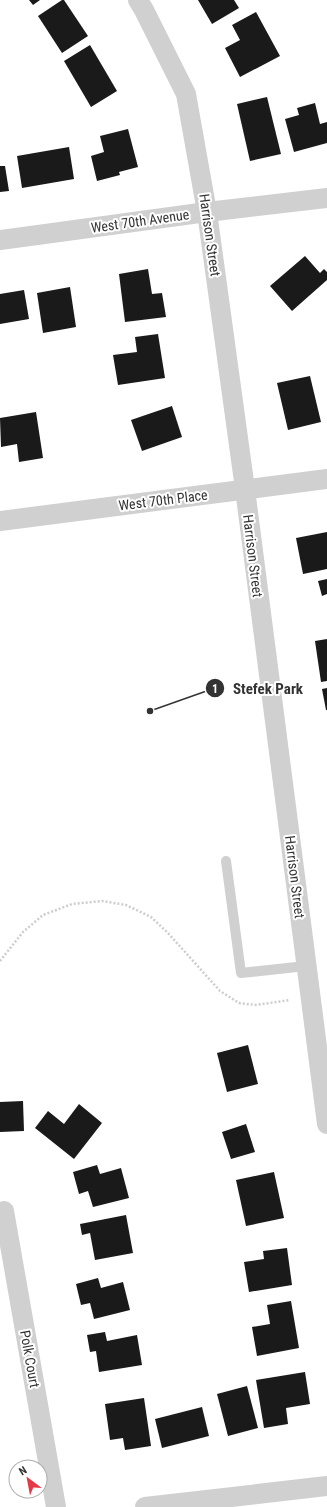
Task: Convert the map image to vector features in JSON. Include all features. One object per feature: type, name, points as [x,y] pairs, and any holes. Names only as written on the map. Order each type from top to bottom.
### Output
[{"type":"street","name":"Harrison Street","points":[[138,0],[186,94],[207,212],[327,1124]]},
{"type":"street","name":"West 70th Avenue","points":[[0,240],[207,212],[327,198]]},
{"type":"street","name":"West 70th Place","points":[[0,521],[327,479]]},
{"type":"street","name":"Polk Court","points":[[4,1211],[56,1507]]},
{"type":"street","points":[[145,1507],[327,1486]]},
{"type":"lane","points":[[226,861],[241,972],[306,966]]},
{"type":"path","points":[[0,961],[23,932],[43,915],[72,904],[102,901],[126,905],[151,917],[168,933],[220,991],[238,1003],[256,1005],[310,997]]},
{"type":"building","points":[[29,0],[40,0],[33,5]]},
{"type":"building","points":[[64,0],[88,36],[62,53],[38,16]]},
{"type":"building","points":[[198,0],[234,0],[239,8],[212,24]]},
{"type":"building","points":[[256,12],[280,56],[240,77],[225,48],[240,40],[232,25]]},
{"type":"building","points":[[90,45],[117,91],[91,107],[64,61]]},
{"type":"building","points":[[267,97],[281,154],[250,161],[237,104]]},
{"type":"building","points":[[315,103],[320,124],[327,122],[327,143],[294,152],[285,119],[299,115],[297,108]]},
{"type":"building","points":[[128,129],[138,167],[119,172],[120,175],[97,181],[91,156],[104,152],[100,136]]},
{"type":"building","points":[[69,147],[74,179],[22,188],[17,156]]},
{"type":"building","points":[[0,166],[5,166],[9,191],[0,192]]},
{"type":"building","points":[[305,256],[320,273],[324,269],[327,272],[327,280],[292,311],[270,286]]},
{"type":"building","points":[[148,269],[152,294],[162,293],[166,317],[125,322],[119,274]]},
{"type":"building","points":[[70,287],[76,327],[43,333],[37,293]]},
{"type":"building","points":[[24,290],[29,319],[0,324],[0,294]]},
{"type":"building","points":[[158,334],[165,378],[118,385],[113,355],[137,352],[135,337]]},
{"type":"building","points":[[310,376],[321,422],[288,430],[277,383]]},
{"type":"building","points":[[172,406],[182,437],[142,451],[131,420]]},
{"type":"building","points":[[36,412],[43,458],[19,462],[17,444],[1,447],[0,418]]},
{"type":"building","points":[[327,532],[327,569],[303,574],[296,538]]},
{"type":"building","points":[[327,579],[327,594],[322,596],[318,581]]},
{"type":"building","points":[[327,639],[327,681],[321,682],[315,641]]},
{"type":"building","points":[[327,688],[327,710],[326,710],[322,689]]},
{"type":"building","points":[[248,1045],[258,1084],[227,1092],[217,1053]]},
{"type":"building","points":[[23,1101],[24,1131],[0,1132],[0,1102]]},
{"type":"building","points":[[79,1104],[102,1123],[74,1159],[35,1128],[48,1111],[64,1124]]},
{"type":"building","points":[[246,1124],[255,1152],[231,1159],[222,1132]]},
{"type":"building","points":[[97,1165],[100,1174],[121,1168],[129,1198],[93,1207],[88,1191],[79,1194],[73,1172]]},
{"type":"building","points":[[274,1172],[284,1218],[246,1226],[236,1180]]},
{"type":"building","points":[[126,1215],[133,1253],[95,1260],[90,1233],[82,1235],[80,1224]]},
{"type":"building","points":[[287,1248],[292,1285],[249,1292],[244,1262],[264,1259],[263,1251]]},
{"type":"building","points":[[98,1278],[101,1288],[123,1282],[130,1310],[94,1319],[90,1303],[81,1305],[76,1284]]},
{"type":"building","points":[[291,1301],[299,1348],[257,1356],[252,1327],[270,1324],[267,1305]]},
{"type":"building","points":[[105,1332],[107,1341],[137,1335],[142,1365],[99,1372],[96,1351],[90,1352],[87,1335]]},
{"type":"building","points":[[305,1372],[310,1404],[286,1408],[288,1424],[264,1428],[256,1380]]},
{"type":"building","points":[[247,1386],[258,1428],[228,1436],[217,1394]]},
{"type":"building","points":[[144,1398],[151,1446],[125,1450],[123,1438],[110,1440],[105,1404]]},
{"type":"building","points":[[202,1407],[209,1436],[162,1448],[155,1419]]},
{"type":"place","name":"Stefek Park","points":[[150,711]]}]
